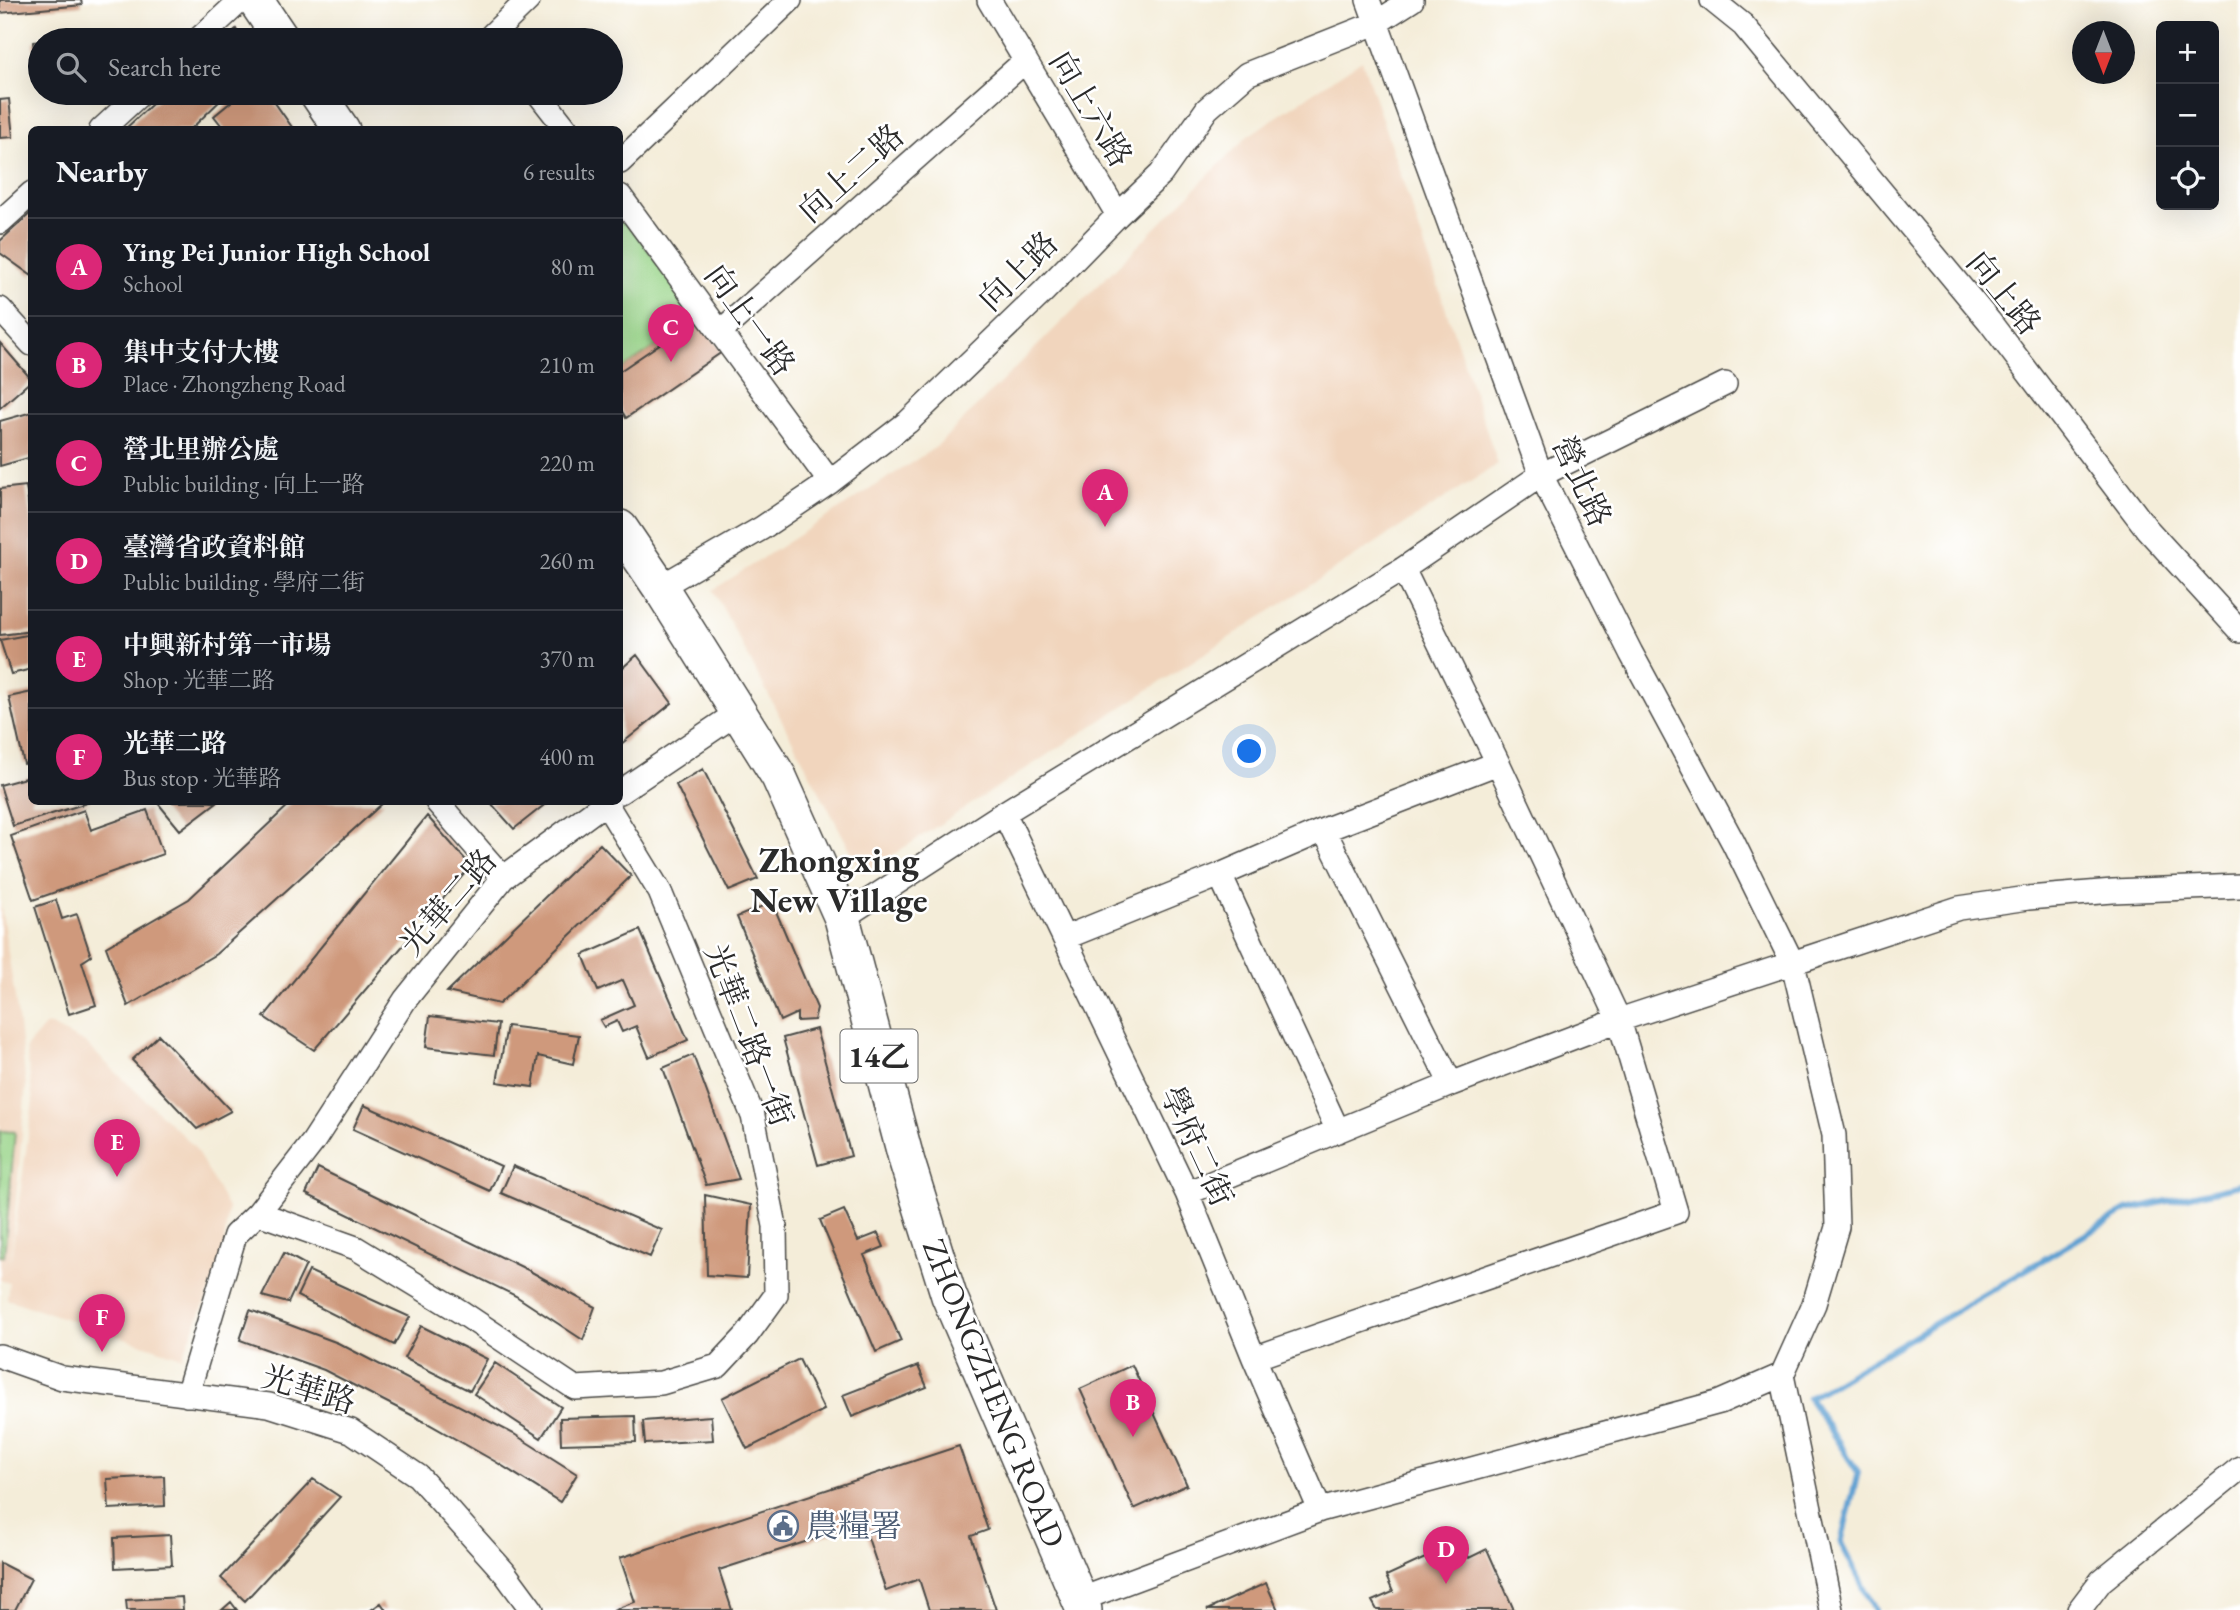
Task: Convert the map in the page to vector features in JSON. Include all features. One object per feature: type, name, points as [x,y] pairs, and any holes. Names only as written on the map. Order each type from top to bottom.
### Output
[{"type":"main road","points":[[255,0],[274,28]]},
{"type":"main road","points":[[325,105],[339,126]]},
{"type":"main road","name":"ZHONGZHENG ROAD","points":[[623,532],[779,777],[842,918],[907,1162],[949,1296],[1081,1605]]},
{"type":"street","points":[[211,28],[242,0]]},
{"type":"street","points":[[503,28],[528,0]]},
{"type":"street","points":[[623,159],[790,0]]},
{"type":"street","name":"向上六路","points":[[989,0],[1118,215]]},
{"type":"street","name":"營北路","points":[[1368,0],[1541,475],[1631,653],[1733,842],[1793,964],[1834,1135],[1837,1227],[1814,1304],[1783,1375]]},
{"type":"street","name":"向上路","points":[[660,587],[762,528],[830,482],[908,422],[1161,174],[1207,109],[1247,74],[1376,23],[1412,0]]},
{"type":"street","name":"向上路","points":[[1712,0],[1743,25],[1989,321],[2147,528],[2240,631]]},
{"type":"street","name":"向上二路","points":[[720,332],[1025,61]]},
{"type":"street","points":[[105,126],[128,105]]},
{"type":"street","points":[[548,105],[565,126]]},
{"type":"street","points":[[0,222],[28,197]]},
{"type":"street","name":"向上一路","points":[[623,200],[830,482]]},
{"type":"street","points":[[0,309],[28,340]]},
{"type":"street","points":[[842,918],[1004,813],[1403,569],[1541,475],[1726,384]]},
{"type":"street","points":[[1254,1358],[1676,1212],[1619,1020],[1499,763],[1403,569]]},
{"type":"street","points":[[623,790],[737,713]]},
{"type":"street","points":[[1064,938],[1324,830],[1499,763]]},
{"type":"street","points":[[440,805],[503,878]]},
{"type":"street","name":"光華二路","points":[[187,1395],[234,1235],[258,1213],[313,1142],[405,1000],[503,878],[602,805]]},
{"type":"street","name":"光華二路一街","points":[[258,1213],[356,1248],[461,1312],[575,1388],[661,1383],[718,1366],[747,1335],[776,1295],[775,1226],[753,1116],[660,892],[608,805]]},
{"type":"street","name":"學府二街","points":[[1004,813],[1187,1193],[1320,1510]]},
{"type":"street","points":[[1324,830],[1451,1084]]},
{"type":"street","points":[[1220,875],[1338,1131]]},
{"type":"street","points":[[1187,1193],[1451,1084],[1619,1020],[1959,908],[2028,898],[2101,892],[2240,886]]},
{"type":"street","name":"光華路","points":[[0,1356],[62,1378],[269,1405],[351,1431],[418,1476],[504,1572],[532,1610]]},
{"type":"street","points":[[1081,1605],[1320,1510],[1720,1402],[1783,1375],[1831,1610]]},
{"type":"street","points":[[2079,1610],[2101,1581],[2240,1468]]},
{"type":"shaded area","points":[[1362,60],[1498,464],[863,874],[713,590],[936,447],[1248,136]]},
{"type":"shaded area","points":[[0,901],[26,1085],[10,1265],[33,1102],[26,1048],[47,1024],[85,1043],[194,1146],[228,1208],[222,1261],[182,1357],[7,1299],[9,1283],[0,1280]]},
{"type":"green space","points":[[623,215],[698,318],[623,369]]},
{"type":"green space","points":[[0,1131],[15,1132],[4,1256],[0,1255]]},
{"type":"building","points":[[0,0],[81,0],[82,5],[0,13]]},
{"type":"building","points":[[9,99],[13,137],[0,138],[0,100]]},
{"type":"building","points":[[151,105],[216,105],[194,126],[128,126]]},
{"type":"building","points":[[227,105],[276,105],[291,126],[222,126],[214,116]]},
{"type":"building","points":[[28,216],[28,273],[0,253],[0,241]]},
{"type":"building","points":[[698,318],[722,352],[626,418],[623,413],[623,369]]},
{"type":"building","points":[[0,343],[28,375],[28,384],[0,408]]},
{"type":"building","points":[[28,413],[28,458],[0,466],[0,421]]},
{"type":"building","points":[[26,486],[28,632],[0,635],[0,489]]},
{"type":"building","points":[[28,635],[28,670],[11,674],[0,640]]},
{"type":"building","points":[[637,655],[672,703],[623,743],[623,667]]},
{"type":"building","points":[[28,693],[28,763],[24,764],[9,697]]},
{"type":"building","points":[[703,769],[758,879],[729,891],[676,785]]},
{"type":"building","points":[[28,777],[28,805],[80,805],[13,826],[0,785]]},
{"type":"building","points":[[159,805],[213,805],[180,830]]},
{"type":"building","points":[[289,805],[381,805],[216,954],[128,1006],[106,947],[189,899]]},
{"type":"building","points":[[493,805],[544,805],[514,829]]},
{"type":"building","points":[[84,810],[91,830],[147,810],[163,854],[33,900],[11,836]]},
{"type":"building","points":[[427,816],[471,866],[314,1050],[264,1017]]},
{"type":"building","points":[[600,844],[631,876],[499,1004],[447,992]]},
{"type":"building","points":[[56,900],[62,919],[77,914],[91,956],[82,962],[96,1005],[69,1014],[35,907]]},
{"type":"building","points":[[772,902],[817,1008],[814,1020],[797,1021],[797,1013],[780,1021],[737,917]]},
{"type":"building","points":[[640,930],[688,1040],[649,1057],[636,1026],[622,1032],[617,1021],[604,1027],[600,1020],[634,1005],[623,980],[598,991],[583,955]]},
{"type":"building","points":[[430,1016],[498,1024],[494,1055],[426,1047]]},
{"type":"building","points":[[507,1026],[579,1035],[573,1064],[538,1056],[533,1087],[497,1082]]},
{"type":"building","points":[[816,1029],[851,1156],[818,1165],[783,1038]]},
{"type":"building","points":[[159,1035],[231,1111],[197,1129],[132,1060]]},
{"type":"building","points":[[693,1055],[739,1179],[706,1185],[663,1068]]},
{"type":"building","points":[[364,1105],[501,1166],[490,1191],[353,1129]]},
{"type":"building","points":[[513,1166],[662,1230],[650,1257],[501,1193]]},
{"type":"building","points":[[318,1168],[528,1270],[595,1307],[583,1340],[516,1296],[306,1194]]},
{"type":"building","points":[[705,1195],[751,1205],[747,1278],[707,1275]]},
{"type":"building","points":[[844,1210],[858,1241],[878,1233],[884,1247],[864,1255],[901,1341],[876,1352],[820,1220]]},
{"type":"building","points":[[284,1253],[306,1265],[288,1303],[262,1296]]},
{"type":"building","points":[[309,1271],[410,1317],[394,1345],[297,1296]]},
{"type":"building","points":[[250,1310],[338,1343],[514,1434],[577,1474],[560,1502],[427,1423],[324,1370],[240,1340]]},
{"type":"building","points":[[421,1326],[487,1359],[470,1391],[404,1358]]},
{"type":"building","points":[[799,1359],[824,1410],[747,1449],[722,1398]]},
{"type":"building","points":[[495,1363],[561,1407],[541,1438],[474,1394]]},
{"type":"building","points":[[1132,1365],[1187,1485],[1134,1509],[1080,1389]]},
{"type":"building","points":[[918,1366],[927,1387],[852,1417],[843,1395]]},
{"type":"building","points":[[635,1416],[636,1442],[561,1444],[560,1418]]},
{"type":"building","points":[[711,1416],[713,1440],[645,1444],[643,1421]]},
{"type":"building","name":"農糧署","points":[[959,1446],[988,1530],[971,1536],[996,1610],[929,1610],[919,1579],[886,1591],[863,1523],[719,1570],[732,1610],[613,1610],[635,1602],[620,1558]]},
{"type":"building","points":[[164,1476],[165,1506],[109,1509],[107,1479]]},
{"type":"building","points":[[313,1479],[340,1497],[245,1601],[221,1578]]},
{"type":"building","points":[[170,1535],[172,1565],[115,1568],[114,1538]]},
{"type":"building","points":[[1460,1542],[1469,1558],[1487,1549],[1514,1610],[1377,1610],[1372,1601],[1393,1592],[1386,1576]]},
{"type":"building","points":[[0,1563],[31,1579],[15,1610],[0,1610]]},
{"type":"building","points":[[1266,1583],[1278,1610],[1207,1610]]},
{"type":"building","points":[[182,1597],[183,1610],[127,1610],[126,1600]]},
{"type":"building","points":[[231,1602],[237,1610],[222,1610]]},
{"type":"building","points":[[381,1603],[386,1610],[371,1610]]},
{"type":"waterway","points":[[1875,1610],[1841,1543],[1858,1472],[1809,1398],[2127,1210],[2240,1185]]},
{"type":"place","name":"營北里辦公處","points":[[671,362]]},
{"type":"place","name":"Ying Pei Junior High School","points":[[1105,527]]},
{"type":"place","name":"中興新村第一市場","points":[[117,1177]]},
{"type":"place","name":"光華二路","points":[[102,1352]]},
{"type":"place","name":"集中支付大樓","points":[[1133,1437]]},
{"type":"place","name":"農糧署","points":[[783,1526]]},
{"type":"place","name":"臺灣省政資料館","points":[[1446,1584]]},
{"type":"district","name":"Zhongxing New Village","points":[[839,879]]}]
